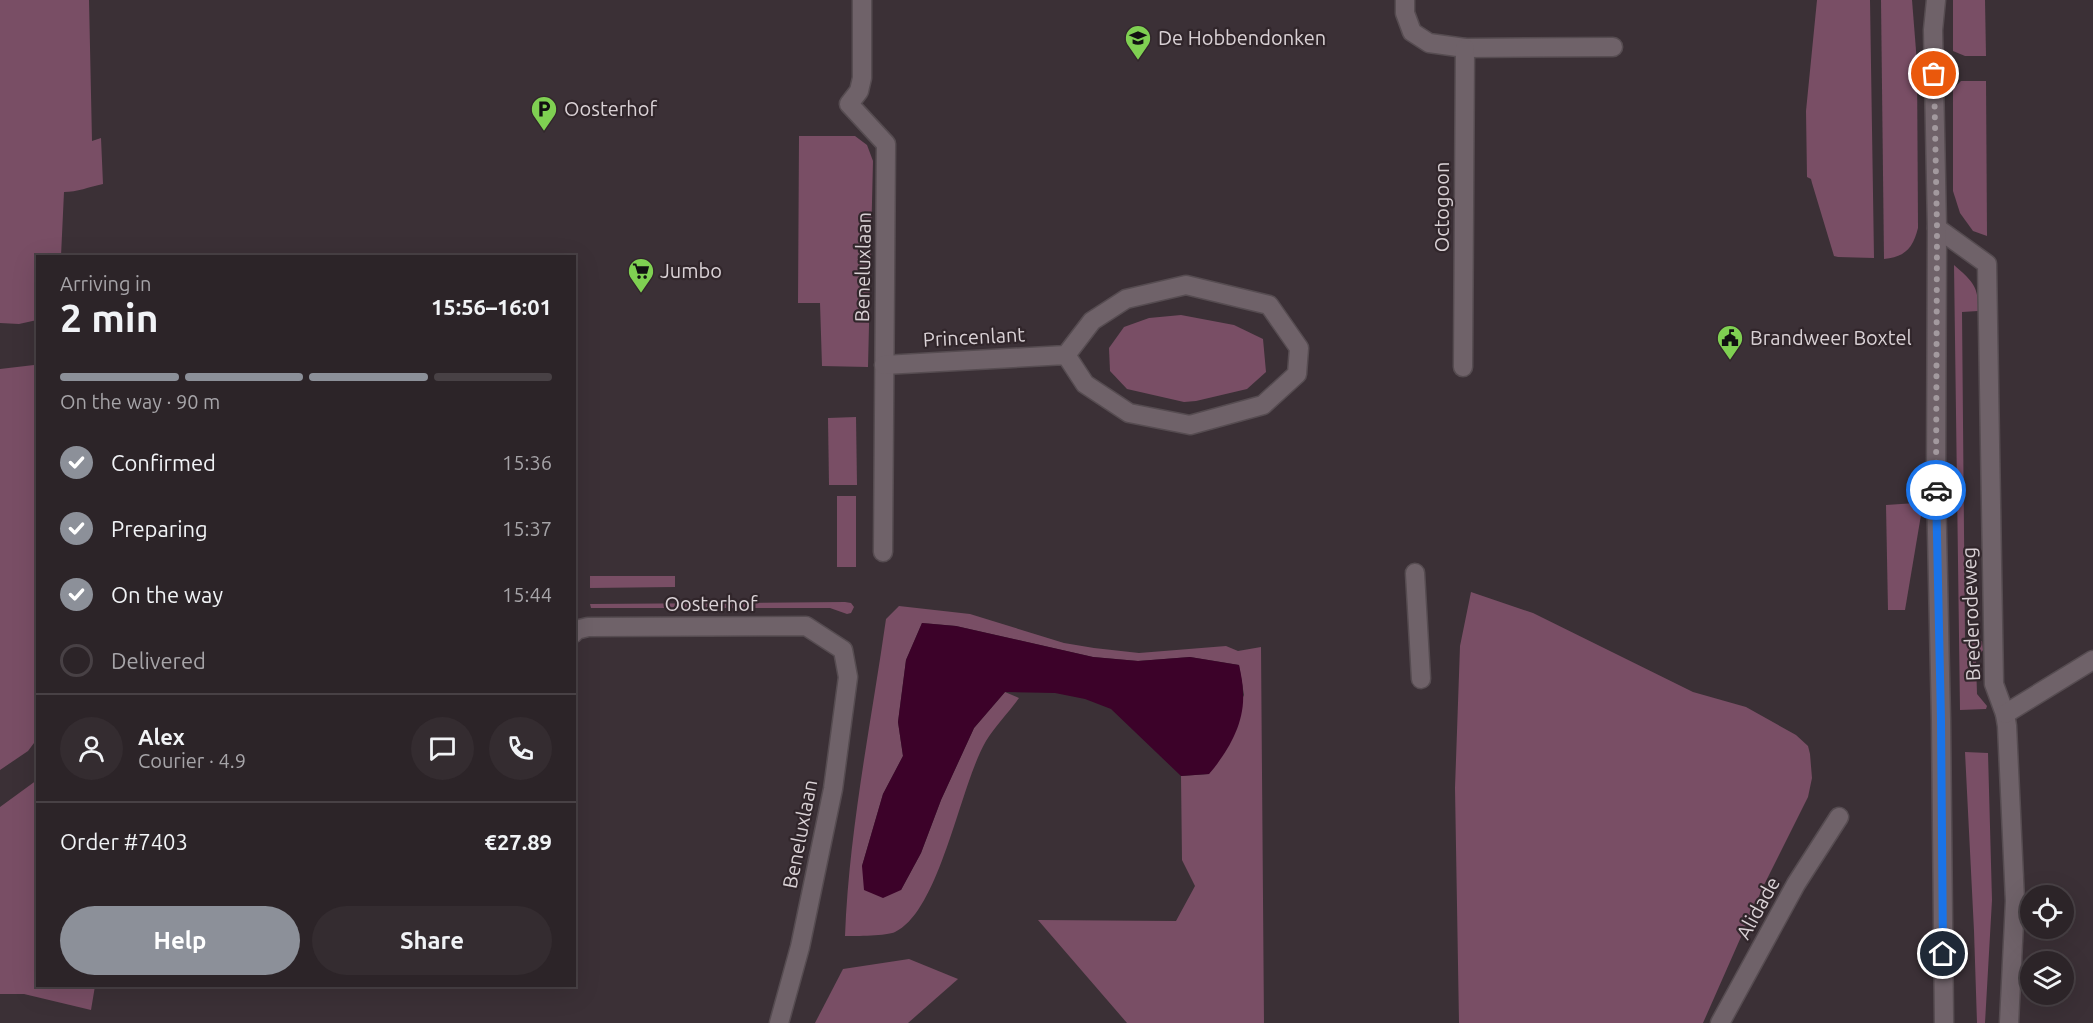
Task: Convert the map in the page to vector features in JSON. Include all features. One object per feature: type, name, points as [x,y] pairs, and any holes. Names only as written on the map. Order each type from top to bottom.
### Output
[{"type":"street","name":"Beneluxlaan","points":[[862,0],[862,78],[859,91],[849,104],[886,144],[884,552]]},
{"type":"street","points":[[1405,0],[1405,13],[1412,32],[1429,43],[1465,48],[1613,47]]},
{"type":"street","name":"Brederodeweg","points":[[1925,0],[1933,30]]},
{"type":"street","name":"Brederodeweg","points":[[1936,0],[1933,30],[1937,228],[1936,486],[1944,1023]]},
{"type":"street","name":"Octogoon","points":[[1463,367],[1465,48]]},
{"type":"street","name":"Brederodeweg","points":[[1937,228],[1987,264],[1994,684],[2005,714],[2014,901],[2009,1023]]},
{"type":"street","points":[[1186,285],[1269,305],[1299,348],[1297,374],[1263,405],[1190,425],[1128,413],[1085,384],[1066,355],[1092,321],[1126,299],[1186,285]]},
{"type":"street","name":"Princenlant","points":[[884,364],[1066,355]]},
{"type":"street","points":[[1415,573],[1421,679]]},
{"type":"street","name":"Oosterhof","points":[[576,630],[588,627],[806,626],[843,650]]},
{"type":"street","name":"Beneluxlaan","points":[[779,1023],[800,948],[833,789],[848,676],[843,650]]},
{"type":"street","points":[[2005,714],[2093,660]]},
{"type":"street","name":"Alidade","points":[[1720,1023],[1796,884],[1839,817]]},
{"type":"shaded area","points":[[0,0],[89,0],[92,141],[101,138],[103,184],[64,192],[61,255],[36,255],[36,320],[19,324],[0,323]]},
{"type":"shaded area","points":[[1817,0],[1870,0],[1874,258],[1834,256],[1811,179],[1807,177],[1806,111]]},
{"type":"shaded area","points":[[1881,0],[1912,0],[1917,63],[1918,228],[1914,241],[1903,254],[1884,259]]},
{"type":"shaded area","points":[[1953,0],[1985,0],[1986,56],[1965,56],[1953,51]]},
{"type":"shaded area","points":[[1961,81],[1986,81],[1987,236],[1973,231],[1960,213],[1953,191],[1953,89]]},
{"type":"shaded area","points":[[799,136],[855,136],[867,145],[873,161],[868,367],[822,366],[820,303],[798,303]]},
{"type":"shaded area","points":[[1954,265],[1973,285],[1978,303],[1978,311],[1962,312],[1965,640],[1982,641],[1983,650],[1976,661],[1977,694],[1987,706],[1986,709],[1960,710]]},
{"type":"shaded area","points":[[1181,315],[1234,325],[1263,339],[1266,372],[1247,389],[1196,401],[1184,402],[1127,389],[1110,371],[1109,348],[1124,327],[1149,318]]},
{"type":"shaded area","points":[[36,366],[36,740],[28,751],[0,770],[0,369]]},
{"type":"shaded area","points":[[856,417],[857,485],[829,485],[828,418]]},
{"type":"shaded area","points":[[837,496],[856,496],[856,567],[837,567]]},
{"type":"shaded area","points":[[1916,503],[1922,509],[1905,610],[1888,610],[1886,505]]},
{"type":"shaded area","points":[[590,576],[675,576],[675,587],[590,588]]},
{"type":"shaded area","points":[[1471,592],[1533,613],[1693,692],[1746,707],[1796,735],[1808,746],[1812,778],[1808,797],[1763,887],[1703,1023],[1459,1023],[1455,788],[1460,646]]},
{"type":"shaded area","points":[[851,603],[854,607],[851,613],[847,614],[830,608],[591,608],[590,604]]},
{"type":"shaded area","points":[[899,606],[970,614],[1064,643],[1094,648],[1139,653],[1226,646],[1238,651],[1261,647],[1264,1023],[1127,1023],[1038,920],[1176,921],[1195,886],[1182,860],[1181,776],[1209,774],[1244,695],[1239,665],[1190,657],[1138,661],[1093,657],[956,626],[922,623],[906,660],[898,722],[903,756],[883,794],[862,866],[901,890],[921,853],[941,800],[974,728],[1005,692],[1019,698],[986,741],[976,761],[937,874],[925,899],[911,920],[891,933],[845,936],[847,896],[861,777],[886,619]]},
{"type":"shaded area","points":[[922,623],[956,626],[1093,657],[1138,661],[1190,657],[1239,665],[1243,686],[1243,704],[1238,726],[1229,747],[1209,774],[1181,776],[1111,709],[1085,699],[1055,693],[1005,692],[974,728],[941,800],[921,853],[901,890],[883,898],[864,890],[862,866],[883,794],[903,756],[898,722],[906,660]]},
{"type":"shaded area","points":[[1965,752],[1988,753],[1992,900],[1985,1023],[1977,1023]]},
{"type":"shaded area","points":[[36,781],[36,987],[95,987],[91,1010],[24,994],[0,994],[0,807]]},
{"type":"shaded area","points":[[909,959],[958,979],[908,1023],[815,1023],[843,969]]},
{"type":"way so far","points":[[1934,74],[1937,228],[1936,490]]},
{"type":"place","name":"De Hobbendonken","points":[[1138,61]]},
{"type":"place","name":"Oosterhof","points":[[544,132]]},
{"type":"place","name":"Jumbo","points":[[641,294]]},
{"type":"place","name":"Brandweer Boxtel","points":[[1730,361]]},
{"type":"route","points":[[1936,490],[1943,954]]}]
